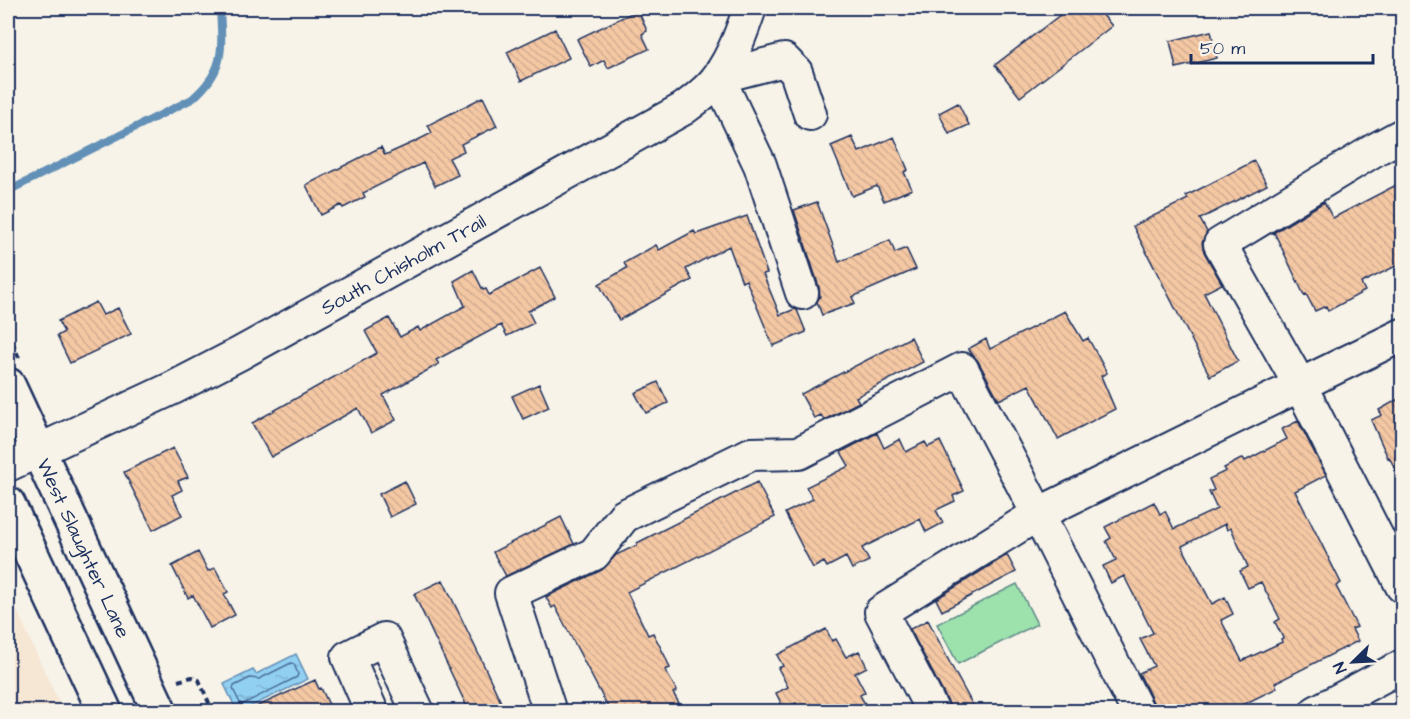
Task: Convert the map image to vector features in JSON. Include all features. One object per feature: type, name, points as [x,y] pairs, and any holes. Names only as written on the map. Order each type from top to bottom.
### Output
[{"type":"main road","name":"West Slaughter Lane","points":[[8,385],[160,711]]},
{"type":"main road","points":[[8,504],[105,711]]},
{"type":"street","name":"South Chisholm Trail","points":[[8,465],[173,388],[239,354],[633,139],[683,109],[701,95],[718,77],[743,30],[750,8]]},
{"type":"street","points":[[802,293],[760,165],[718,77],[784,60],[796,72],[810,114]]},
{"type":"street","points":[[1402,135],[1376,148],[1220,244],[1300,385],[1402,586]]},
{"type":"street","points":[[933,711],[881,612],[1038,514],[1402,335]]},
{"type":"street","points":[[550,711],[511,593],[594,554],[624,516],[751,454],[799,453],[962,369],[1138,711]]},
{"type":"street","points":[[372,711],[348,657],[384,639],[418,711]]},
{"type":"street","points":[[1316,711],[1402,666]]},
{"type":"path","points":[[8,333],[10,339]]},
{"type":"path","points":[[178,681],[192,678],[199,680],[213,711]]},
{"type":"shaded area","points":[[8,590],[36,653],[63,711],[8,711]]},
{"type":"green space","points":[[1017,584],[1037,624],[958,664],[937,624]]},
{"type":"water","points":[[296,654],[308,679],[237,711],[224,684],[253,670],[256,674]]},
{"type":"building","points":[[1069,8],[1097,8],[1112,26],[1020,97],[995,65]]},
{"type":"building","points":[[638,10],[647,31],[642,34],[649,49],[608,68],[604,60],[591,67],[577,39]]},
{"type":"building","points":[[555,29],[569,58],[521,81],[507,52]]},
{"type":"building","points":[[1211,31],[1217,58],[1176,68],[1170,41]]},
{"type":"building","points":[[483,97],[497,126],[461,144],[464,151],[449,158],[458,175],[435,186],[423,163],[363,193],[365,197],[343,208],[341,205],[321,215],[306,185],[381,147],[385,155],[414,142],[432,133],[428,125]]},
{"type":"building","points":[[958,103],[969,125],[949,134],[939,113]]},
{"type":"building","points":[[852,137],[859,152],[894,137],[908,170],[904,172],[912,189],[884,201],[877,186],[852,196],[831,146]]},
{"type":"building","points":[[1254,161],[1267,185],[1200,219],[1207,232],[1202,243],[1204,252],[1222,284],[1204,293],[1238,361],[1210,376],[1133,226],[1188,199],[1186,196]]},
{"type":"building","points":[[1402,182],[1402,263],[1361,283],[1365,291],[1328,311],[1326,306],[1315,311],[1306,294],[1304,295],[1273,233],[1324,202],[1333,218]]},
{"type":"building","points":[[817,202],[839,262],[890,240],[895,253],[906,248],[916,269],[852,297],[855,303],[822,315],[817,302],[820,296],[819,287],[794,210]]},
{"type":"building","points":[[747,216],[767,273],[763,274],[780,315],[797,310],[806,332],[773,346],[746,280],[742,282],[729,246],[686,269],[692,280],[619,320],[599,284],[627,268],[624,263],[656,245],[659,250],[694,231],[696,234]]},
{"type":"building","points":[[540,268],[555,297],[528,311],[534,323],[507,336],[501,325],[436,360],[439,364],[383,395],[396,420],[371,433],[358,408],[271,457],[252,423],[377,353],[365,331],[389,318],[400,337],[418,327],[420,331],[465,306],[454,281],[473,270],[483,290],[486,289],[489,295]]},
{"type":"building","points":[[96,302],[103,315],[118,308],[131,334],[70,363],[57,336],[64,332],[58,321]]},
{"type":"building","points":[[1065,311],[1083,341],[1088,338],[1107,373],[1101,376],[1115,409],[1058,439],[1029,385],[999,400],[978,361],[968,349],[986,339],[990,349]]},
{"type":"building","points":[[911,337],[923,362],[856,397],[859,402],[824,420],[821,415],[814,418],[801,394]]},
{"type":"building","points":[[658,382],[668,403],[646,413],[635,393]]},
{"type":"building","points":[[539,384],[549,407],[523,419],[512,396]]},
{"type":"building","points":[[1402,397],[1402,482],[1371,420],[1382,415],[1379,410]]},
{"type":"building","points":[[1298,421],[1326,475],[1295,491],[1341,583],[1336,586],[1357,627],[1352,629],[1358,641],[1275,683],[1277,688],[1240,706],[1243,711],[1156,711],[1139,673],[1154,666],[1140,639],[1153,633],[1124,576],[1111,583],[1103,566],[1116,560],[1106,541],[1111,538],[1105,527],[1154,502],[1160,514],[1165,511],[1174,529],[1217,509],[1209,492],[1214,490],[1209,479],[1226,471],[1224,468],[1243,458],[1245,461],[1287,439],[1282,429]],"holes":[[[1225,524],[1227,530],[1231,528],[1248,567],[1240,571],[1248,588],[1261,582],[1280,619],[1275,622],[1283,638],[1282,642],[1242,661],[1221,620],[1233,614],[1225,597],[1212,604],[1182,546]]]},
{"type":"building","points":[[877,433],[884,448],[900,439],[906,452],[925,442],[928,447],[940,441],[964,491],[953,496],[955,501],[936,510],[943,523],[926,532],[920,519],[862,548],[869,561],[852,569],[846,557],[827,567],[824,562],[813,568],[785,513],[813,499],[806,487],[849,466],[841,452]]},
{"type":"building","points":[[173,448],[188,477],[178,481],[182,490],[172,495],[182,515],[153,530],[124,472]]},
{"type":"building","points":[[405,481],[416,504],[390,517],[379,494]]},
{"type":"building","points":[[757,482],[775,517],[627,592],[648,635],[653,633],[665,656],[670,668],[665,670],[677,691],[673,693],[679,703],[663,711],[610,711],[555,606],[552,608],[546,597],[602,570],[616,555],[637,543]]},
{"type":"building","points":[[561,517],[574,544],[506,576],[493,552]]},
{"type":"building","points":[[198,552],[208,571],[215,568],[228,592],[224,594],[235,615],[210,628],[193,595],[188,598],[172,566]]},
{"type":"building","points":[[1007,555],[1016,572],[942,611],[936,599]]},
{"type":"building","points":[[443,580],[505,711],[469,711],[414,594]]},
{"type":"building","points":[[928,620],[976,711],[951,711],[910,629]]},
{"type":"building","points":[[826,629],[832,641],[836,639],[846,657],[859,651],[867,667],[855,673],[865,692],[860,695],[869,711],[800,711],[796,703],[784,709],[776,693],[788,687],[778,668],[783,666],[777,655]]},
{"type":"building","points":[[315,680],[332,711],[247,711]]},
{"type":"waterway","points":[[8,191],[192,99],[211,78],[220,58],[220,8]]}]
